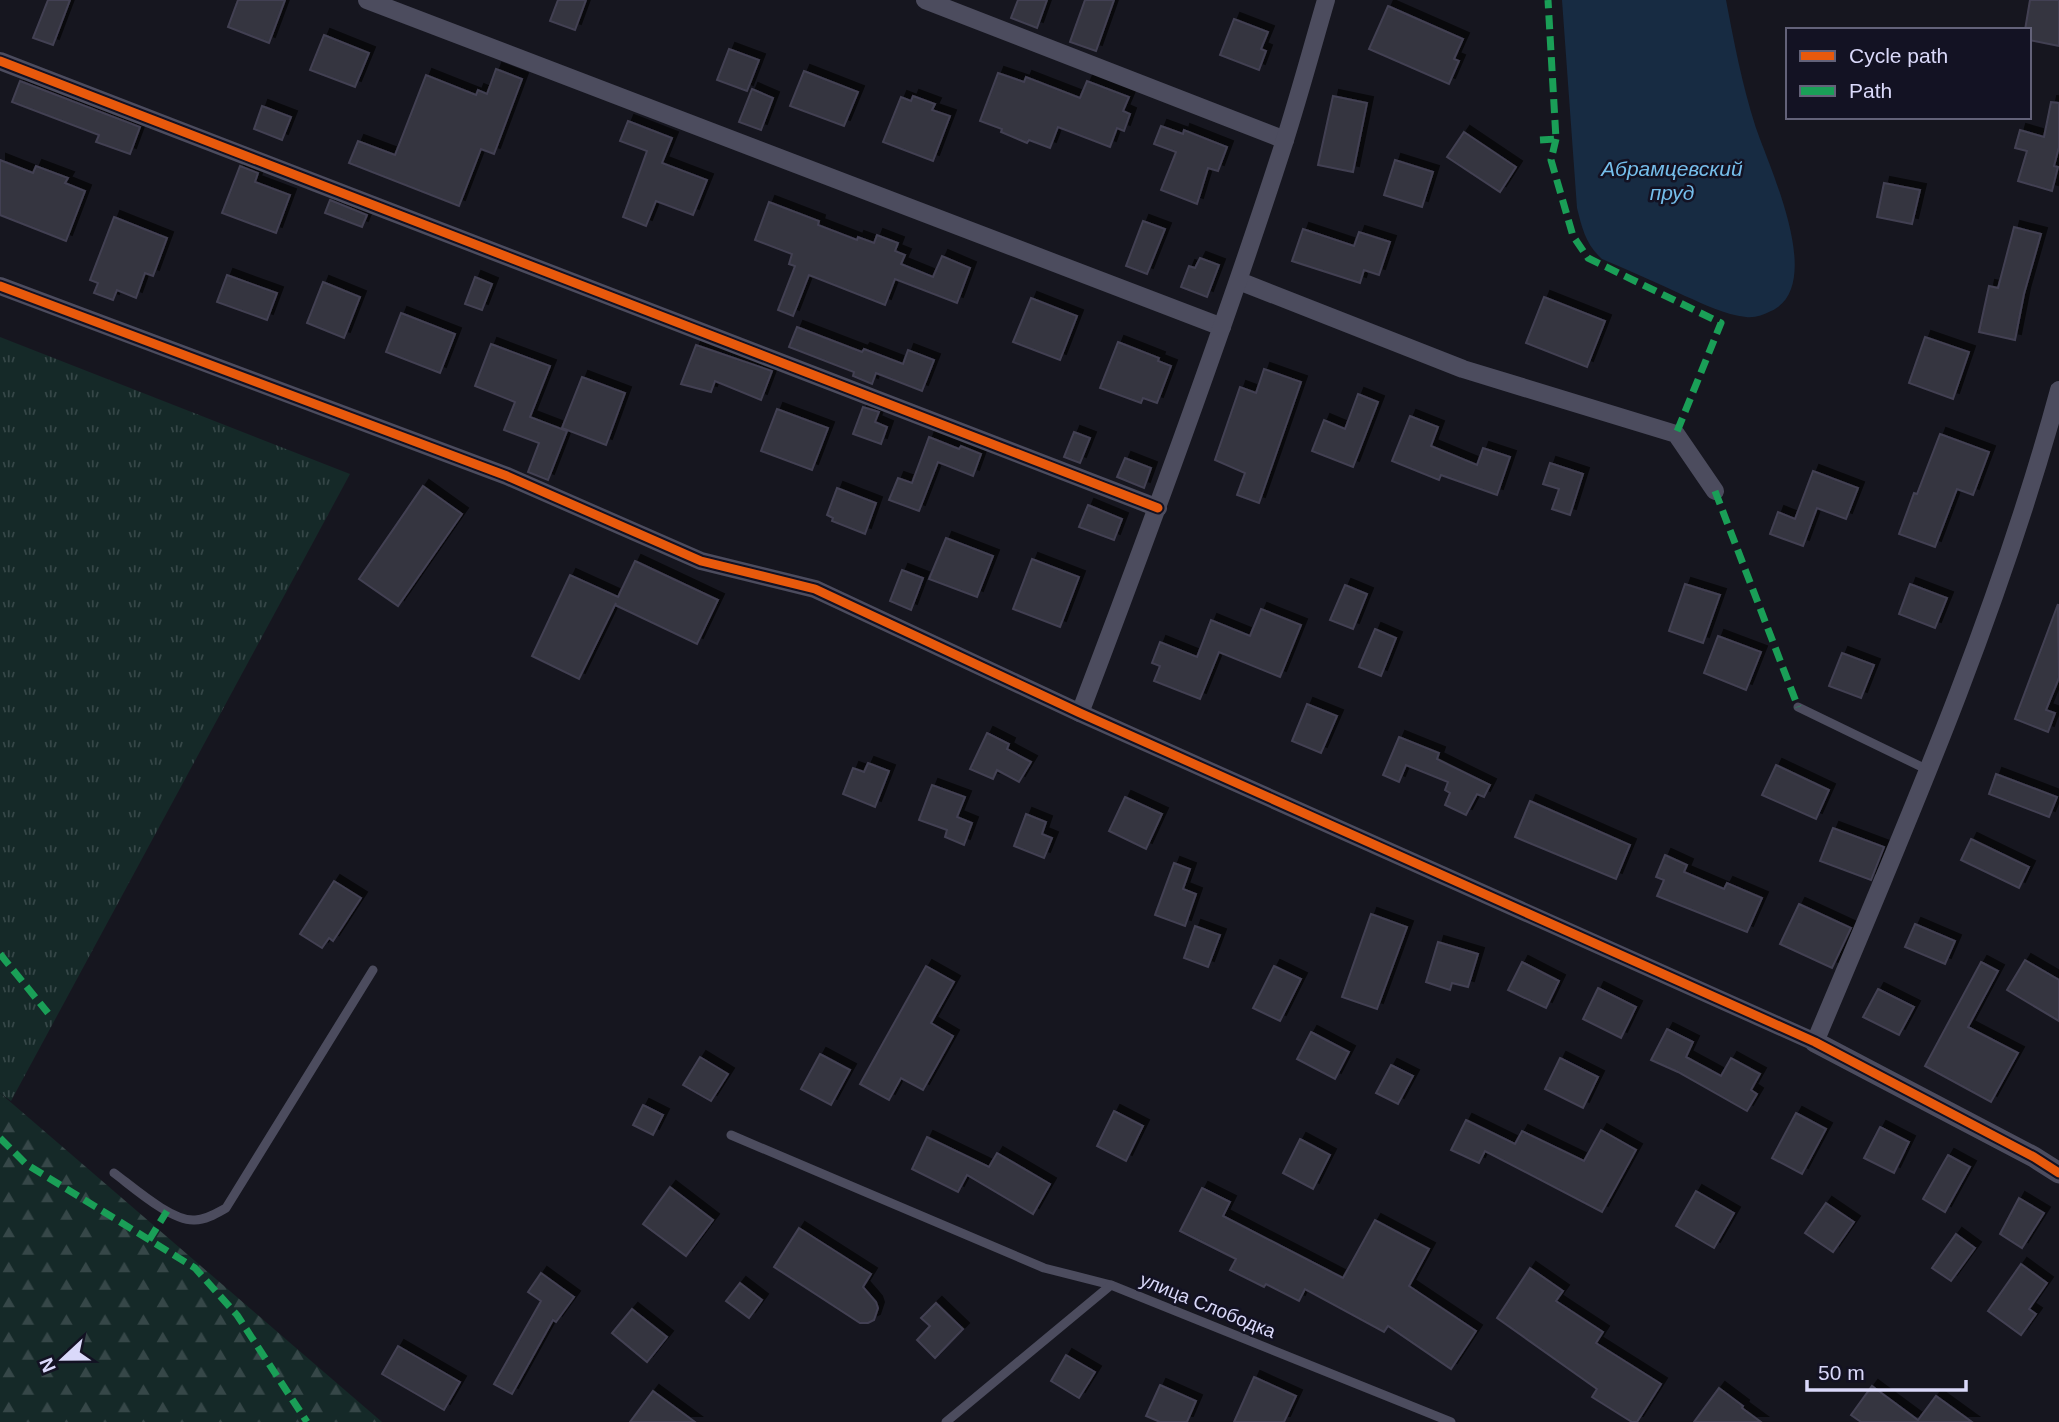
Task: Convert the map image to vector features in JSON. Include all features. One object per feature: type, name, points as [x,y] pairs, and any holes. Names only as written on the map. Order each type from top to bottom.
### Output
[{"type":"street","points":[[367,0],[1222,327]]},
{"type":"street","points":[[925,0],[1285,140]]},
{"type":"street","points":[[1080,713],[1158,508],[1238,281],[1285,140],[1326,0]]},
{"type":"street","points":[[0,61],[1158,508]]},
{"type":"street","points":[[1238,281],[1463,369],[1676,434],[1716,491]]},
{"type":"street","points":[[0,286],[507,476],[701,561],[815,589],[1080,713],[1815,1042],[2034,1157],[2059,1173]]},
{"type":"street","points":[[1815,1042],[1930,770],[1977,647],[2040,462],[2059,390]]},
{"type":"lane","points":[[1798,707],[1930,770]]},
{"type":"lane","points":[[114,1173],[178,1217],[194,1221],[226,1208],[373,970]]},
{"type":"lane","points":[[731,1135],[1044,1268],[1111,1285]]},
{"type":"lane","name":"улица Слободка","points":[[946,1422],[1111,1285],[1451,1422]]},
{"type":"green space","points":[[0,337],[350,474],[11,1101],[0,1093]]},
{"type":"green space","points":[[0,1093],[382,1422],[0,1422]]},
{"type":"water","name":"Абрамцевский пруд","points":[[1562,0],[1726,0],[1746,94],[1781,195],[1794,252],[1794,277],[1787,297],[1771,311],[1749,317],[1722,312],[1602,259],[1592,248],[1577,208]]},
{"type":"building","points":[[48,0],[70,0],[53,45],[33,38]]},
{"type":"building","points":[[238,0],[285,0],[269,43],[228,27]]},
{"type":"building","points":[[558,0],[586,0],[575,30],[550,21]]},
{"type":"building","points":[[1018,0],[1047,0],[1037,28],[1011,18]]},
{"type":"building","points":[[1085,0],[1114,0],[1096,51],[1070,42]]},
{"type":"building","points":[[2030,0],[2059,0],[2059,46],[2031,40],[2031,28],[2025,28]]},
{"type":"building","points":[[1388,6],[1463,39],[1454,59],[1459,61],[1449,84],[1369,49]]},
{"type":"building","points":[[1234,19],[1268,32],[1261,49],[1266,51],[1259,70],[1220,55]]},
{"type":"building","points":[[324,35],[369,53],[355,87],[310,70]]},
{"type":"building","points":[[729,49],[759,60],[747,91],[717,80]]},
{"type":"building","points":[[496,69],[522,79],[494,154],[481,149],[459,206],[349,163],[358,141],[395,155],[426,75],[476,95],[478,90],[487,94]]},
{"type":"building","points":[[804,71],[858,92],[844,126],[790,106]]},
{"type":"building","points":[[998,73],[1024,82],[1026,77],[1080,98],[1087,81],[1129,97],[1123,111],[1130,114],[1124,131],[1117,128],[1110,147],[1058,127],[1050,148],[1029,140],[1027,143],[1001,132],[1002,129],[980,121]]},
{"type":"building","points":[[20,81],[140,127],[130,154],[96,142],[99,135],[12,102]]},
{"type":"building","points":[[752,89],[773,98],[761,130],[739,122]]},
{"type":"building","points":[[913,96],[935,104],[932,110],[950,116],[933,161],[883,142],[901,97],[911,101]]},
{"type":"building","points":[[1333,96],[1367,103],[1353,172],[1318,165]]},
{"type":"building","points":[[2051,102],[2059,103],[2059,147],[2054,166],[2058,167],[2052,191],[2018,181],[2027,151],[2015,148],[2020,130],[2044,137]]},
{"type":"building","points":[[262,106],[291,117],[282,140],[254,129]]},
{"type":"building","points":[[628,121],[672,138],[662,163],[707,180],[693,215],[656,201],[646,226],[623,217],[647,151],[620,141]]},
{"type":"building","points":[[1161,126],[1183,134],[1184,130],[1227,147],[1218,171],[1208,168],[1197,204],[1161,190],[1176,152],[1154,144]]},
{"type":"building","points":[[1464,132],[1516,167],[1500,192],[1447,157]]},
{"type":"building","points":[[0,160],[33,173],[36,166],[68,178],[65,183],[85,191],[66,241],[0,215]]},
{"type":"building","points":[[1395,160],[1433,172],[1422,207],[1384,195]]},
{"type":"building","points":[[240,166],[258,173],[255,182],[290,195],[276,233],[222,213]]},
{"type":"building","points":[[1884,183],[1920,190],[1912,224],[1877,217]]},
{"type":"building","points":[[330,200],[367,215],[362,227],[325,213]]},
{"type":"building","points":[[769,202],[819,221],[818,225],[857,240],[858,237],[874,243],[877,235],[898,243],[895,251],[905,255],[901,264],[933,277],[942,256],[970,268],[957,303],[895,279],[885,305],[809,275],[793,316],[778,310],[795,266],[789,264],[792,254],[755,240]]},
{"type":"building","points":[[114,217],[167,238],[153,276],[145,273],[136,298],[117,290],[113,300],[94,293],[98,283],[90,280]]},
{"type":"building","points":[[1143,221],[1165,229],[1147,274],[1126,266]]},
{"type":"building","points":[[2014,227],[2041,234],[2024,294],[2015,340],[1979,332],[1989,286],[1998,288]]},
{"type":"building","points":[[1303,229],[1354,246],[1359,232],[1390,242],[1379,275],[1364,270],[1360,283],[1292,261]]},
{"type":"building","points":[[1200,258],[1219,265],[1207,297],[1181,287],[1189,266],[1195,268]]},
{"type":"building","points":[[227,275],[277,293],[267,320],[217,302]]},
{"type":"building","points":[[475,277],[492,284],[482,310],[465,304]]},
{"type":"building","points":[[323,282],[360,297],[344,338],[307,323]]},
{"type":"building","points":[[1544,297],[1605,321],[1587,367],[1526,343]]},
{"type":"building","points":[[1031,298],[1077,316],[1060,360],[1013,342]]},
{"type":"building","points":[[401,313],[455,334],[440,373],[386,352]]},
{"type":"building","points":[[797,327],[862,352],[864,349],[903,364],[908,350],[934,360],[922,391],[876,373],[872,384],[853,376],[854,372],[789,347]]},
{"type":"building","points":[[1925,337],[1969,352],[1953,399],[1909,383]]},
{"type":"building","points":[[1118,342],[1159,358],[1158,361],[1171,366],[1157,403],[1143,398],[1141,403],[1100,388]]},
{"type":"building","points":[[491,344],[550,366],[530,417],[567,431],[548,480],[528,472],[539,443],[504,430],[515,402],[475,386]]},
{"type":"building","points":[[696,345],[772,371],[761,400],[715,381],[711,392],[681,384]]},
{"type":"building","points":[[1264,369],[1301,382],[1259,503],[1237,495],[1245,473],[1215,460],[1240,387],[1256,393]]},
{"type":"building","points":[[582,377],[625,393],[606,445],[562,428]]},
{"type":"building","points":[[1358,394],[1378,402],[1353,467],[1312,451],[1324,420],[1345,429]]},
{"type":"building","points":[[863,407],[879,412],[875,422],[887,427],[881,444],[853,434]]},
{"type":"building","points":[[777,409],[828,428],[812,470],[761,451]]},
{"type":"building","points":[[1410,416],[1438,427],[1431,446],[1477,465],[1483,448],[1510,457],[1497,495],[1441,475],[1439,480],[1392,461]]},
{"type":"building","points":[[1074,432],[1090,438],[1080,463],[1064,457]]},
{"type":"building","points":[[1940,434],[1989,452],[1973,495],[1957,489],[1935,547],[1899,534]]},
{"type":"building","points":[[929,437],[981,454],[973,476],[938,462],[919,511],[889,500],[898,478],[912,483]]},
{"type":"building","points":[[1125,458],[1151,468],[1144,488],[1117,477]]},
{"type":"building","points":[[1550,463],[1583,474],[1570,515],[1552,509],[1559,489],[1543,484]]},
{"type":"building","points":[[1813,471],[1858,488],[1846,519],[1817,508],[1803,546],[1770,534],[1778,512],[1795,519]]},
{"type":"building","points":[[423,486],[462,514],[398,606],[359,579]]},
{"type":"building","points":[[837,488],[876,503],[865,534],[832,521],[833,518],[827,515]]},
{"type":"building","points":[[1088,505],[1122,519],[1114,540],[1079,527]]},
{"type":"building","points":[[946,538],[993,556],[977,597],[929,579]]},
{"type":"building","points":[[1032,559],[1079,577],[1060,627],[1013,609]]},
{"type":"building","points":[[635,561],[718,600],[697,644],[615,605],[579,679],[532,656],[570,575],[618,597]]},
{"type":"building","points":[[902,570],[923,578],[911,610],[890,601]]},
{"type":"building","points":[[1685,584],[1720,595],[1703,643],[1669,631]]},
{"type":"building","points":[[1910,584],[1947,598],[1935,628],[1899,614]]},
{"type":"building","points":[[1345,585],[1367,594],[1353,629],[1330,620]]},
{"type":"building","points":[[2058,604],[2059,678],[2046,710],[2055,713],[2048,732],[2015,719]]},
{"type":"building","points":[[1261,609],[1301,625],[1280,677],[1219,652],[1200,699],[1154,681],[1160,666],[1152,663],[1160,642],[1197,657],[1211,620],[1250,636]]},
{"type":"building","points":[[1375,629],[1396,638],[1381,676],[1359,667]]},
{"type":"building","points":[[1718,636],[1761,652],[1746,690],[1704,673]]},
{"type":"building","points":[[1842,653],[1874,665],[1861,698],[1829,686]]},
{"type":"building","points":[[1307,704],[1337,716],[1321,753],[1292,741]]},
{"type":"building","points":[[987,733],[1009,744],[1007,749],[1031,762],[1019,782],[997,770],[993,779],[970,769]]},
{"type":"building","points":[[1399,737],[1439,753],[1437,759],[1490,785],[1484,797],[1477,794],[1466,815],[1445,805],[1450,793],[1445,790],[1448,782],[1406,765],[1399,782],[1383,775]]},
{"type":"building","points":[[868,763],[889,771],[875,807],[843,794],[853,768],[864,772]]},
{"type":"building","points":[[1776,765],[1829,790],[1816,819],[1762,795]]},
{"type":"building","points":[[1996,774],[2057,797],[2049,817],[1989,794]]},
{"type":"building","points":[[932,785],[965,797],[957,817],[972,823],[964,845],[945,837],[947,830],[919,820]]},
{"type":"building","points":[[1125,797],[1162,814],[1146,849],[1109,831]]},
{"type":"building","points":[[1530,801],[1630,845],[1616,879],[1515,837]]},
{"type":"building","points":[[1026,814],[1046,822],[1042,834],[1052,838],[1044,858],[1014,846]]},
{"type":"building","points":[[1833,828],[1884,847],[1871,880],[1820,861]]},
{"type":"building","points":[[1971,839],[2029,867],[2019,888],[1961,860]]},
{"type":"building","points":[[1665,855],[1687,865],[1684,872],[1724,889],[1727,883],[1762,898],[1747,932],[1657,896],[1664,880],[1656,877]]},
{"type":"building","points":[[1174,863],[1190,869],[1183,889],[1196,894],[1185,926],[1155,915]]},
{"type":"building","points":[[334,881],[361,898],[333,941],[329,938],[322,948],[300,934]]},
{"type":"building","points":[[1799,904],[1851,928],[1832,968],[1780,944]]},
{"type":"building","points":[[1371,914],[1407,927],[1377,1009],[1342,997]]},
{"type":"building","points":[[1915,924],[1955,941],[1945,964],[1905,947]]},
{"type":"building","points":[[1195,926],[1220,935],[1208,967],[1184,958]]},
{"type":"building","points":[[1438,942],[1478,954],[1468,987],[1452,983],[1450,990],[1426,982]]},
{"type":"building","points":[[2025,960],[2059,980],[2059,1021],[2007,990]]},
{"type":"building","points":[[1522,962],[1559,981],[1546,1008],[1508,990]]},
{"type":"building","points":[[1981,962],[1998,971],[1968,1027],[2018,1053],[1991,1102],[1925,1066]]},
{"type":"building","points":[[926,966],[954,982],[931,1023],[953,1036],[923,1090],[901,1078],[889,1100],[860,1084]]},
{"type":"building","points":[[1274,966],[1301,979],[1280,1021],[1253,1008]]},
{"type":"building","points":[[1598,988],[1636,1007],[1621,1038],[1583,1019]]},
{"type":"building","points":[[1878,989],[1914,1007],[1899,1035],[1863,1017]]},
{"type":"building","points":[[1667,1029],[1693,1042],[1686,1057],[1721,1076],[1731,1058],[1760,1074],[1751,1090],[1757,1094],[1747,1111],[1651,1060]]},
{"type":"building","points":[[1311,1032],[1349,1052],[1335,1079],[1297,1059]]},
{"type":"building","points":[[820,1054],[850,1070],[831,1105],[801,1089]]},
{"type":"building","points":[[700,1057],[728,1074],[711,1101],[683,1085]]},
{"type":"building","points":[[1560,1058],[1598,1077],[1583,1108],[1545,1089]]},
{"type":"building","points":[[1391,1065],[1413,1076],[1398,1104],[1376,1093]]},
{"type":"building","points":[[643,1105],[663,1115],[653,1135],[633,1125]]},
{"type":"building","points":[[1114,1111],[1143,1126],[1126,1161],[1097,1146]]},
{"type":"building","points":[[1796,1113],[1826,1129],[1802,1174],[1772,1158]]},
{"type":"building","points":[[1466,1120],[1515,1144],[1522,1131],[1584,1161],[1601,1130],[1636,1150],[1602,1212],[1485,1151],[1479,1163],[1451,1150]]},
{"type":"building","points":[[1880,1127],[1909,1142],[1894,1173],[1864,1158]]},
{"type":"building","points":[[927,1137],[989,1167],[997,1153],[1050,1184],[1033,1214],[967,1175],[958,1192],[912,1169]]},
{"type":"building","points":[[1300,1139],[1330,1155],[1313,1189],[1283,1173]]},
{"type":"building","points":[[1948,1155],[1970,1167],[1945,1212],[1923,1199]]},
{"type":"building","points":[[670,1187],[713,1220],[686,1256],[643,1224]]},
{"type":"building","points":[[1202,1188],[1230,1202],[1223,1216],[1343,1278],[1375,1220],[1429,1249],[1409,1286],[1476,1331],[1451,1369],[1388,1326],[1384,1332],[1305,1289],[1299,1301],[1230,1270],[1236,1259],[1180,1231]]},
{"type":"building","points":[[1696,1191],[1734,1213],[1714,1248],[1676,1226]]},
{"type":"building","points":[[2019,1198],[2044,1213],[2022,1248],[2000,1234]]},
{"type":"building","points":[[1826,1203],[1854,1222],[1833,1252],[1805,1233]]},
{"type":"building","points":[[799,1228],[871,1274],[863,1287],[878,1308],[874,1320],[860,1323],[774,1267]]},
{"type":"building","points":[[1956,1234],[1975,1248],[1951,1281],[1932,1268]]},
{"type":"building","points":[[2021,1264],[2047,1283],[2029,1309],[2036,1314],[2021,1335],[1988,1311]]},
{"type":"building","points":[[1530,1268],[1563,1291],[1556,1301],[1603,1332],[1596,1343],[1661,1384],[1637,1422],[1632,1422],[1592,1397],[1597,1389],[1497,1318]]},
{"type":"building","points":[[541,1273],[574,1297],[556,1322],[553,1320],[512,1394],[494,1384],[541,1301],[528,1292]]},
{"type":"building","points":[[740,1283],[762,1300],[749,1318],[726,1301]]},
{"type":"building","points":[[936,1303],[963,1329],[935,1358],[917,1340],[930,1326],[921,1318]]},
{"type":"building","points":[[632,1309],[667,1337],[647,1362],[612,1333]]},
{"type":"building","points":[[398,1346],[460,1382],[444,1410],[382,1374]]},
{"type":"building","points":[[1066,1355],[1095,1372],[1079,1398],[1051,1381]]},
{"type":"building","points":[[1254,1377],[1296,1396],[1284,1422],[1234,1422]]},
{"type":"building","points":[[1160,1385],[1196,1401],[1187,1422],[1160,1422],[1146,1416]]},
{"type":"building","points":[[1872,1386],[1918,1420],[1936,1396],[1972,1422],[1861,1422],[1851,1415]]},
{"type":"building","points":[[1719,1388],[1743,1406],[1742,1408],[1761,1422],[1694,1422]]},
{"type":"building","points":[[653,1391],[695,1422],[630,1422]]},
{"type":"marked path","points":[[1540,140],[1556,139],[1548,0]]},
{"type":"marked path","points":[[1556,139],[1551,160],[1573,236],[1588,258],[1721,323],[1676,434]]},
{"type":"marked path","points":[[1715,491],[1798,707]]},
{"type":"marked path","points":[[0,954],[48,1013]]},
{"type":"marked path","points":[[0,1138],[26,1164],[195,1268],[237,1315],[307,1422]]},
{"type":"marked path","points":[[149,1240],[167,1211]]},
{"type":"cycle path","points":[[0,61],[1158,508]]},
{"type":"cycle path","points":[[0,286],[507,476],[701,561],[815,589],[1080,713],[1815,1042],[2034,1157],[2059,1173]]}]
